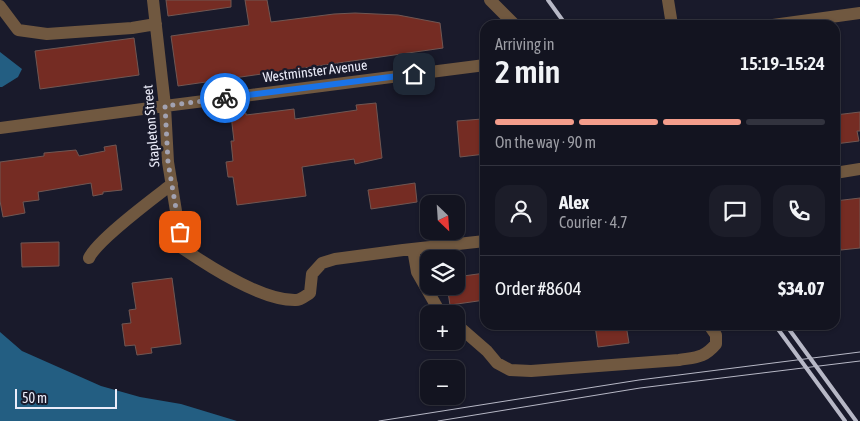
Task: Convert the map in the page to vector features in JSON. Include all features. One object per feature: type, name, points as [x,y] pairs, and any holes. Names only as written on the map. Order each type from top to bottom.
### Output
[{"type":"street","name":"Stapleton Street","points":[[153,0],[165,106],[168,162],[182,248],[205,264],[249,287],[277,298],[298,301],[310,294],[312,274],[322,263],[335,259],[413,249]]},
{"type":"street","points":[[490,0],[510,20]]},
{"type":"street","points":[[668,0],[671,20]]},
{"type":"street","points":[[0,6],[18,30],[47,34],[132,28],[156,24]]},
{"type":"street","points":[[809,20],[860,13]]},
{"type":"street","name":"Westminster Avenue","points":[[0,128],[480,66]]},
{"type":"street","points":[[840,172],[860,170]]},
{"type":"street","points":[[89,258],[92,252],[104,240],[172,184]]},
{"type":"street","points":[[436,305],[417,272],[413,249],[480,242]]},
{"type":"street","points":[[465,332],[487,351],[497,363],[510,370],[531,371],[679,360],[703,356],[716,344],[716,335],[712,330]]},
{"type":"water","points":[[0,52],[22,69],[18,77],[2,87],[0,87]]},
{"type":"water","points":[[0,332],[22,351],[101,386],[140,397],[181,404],[237,421],[0,421]]},
{"type":"building","points":[[166,0],[231,0],[231,7],[168,16]]},
{"type":"building","points":[[245,0],[267,0],[271,22],[355,13],[398,15],[440,23],[443,48],[178,86],[171,36],[249,25]]},
{"type":"building","points":[[134,38],[139,75],[40,89],[35,51]]},
{"type":"building","points":[[376,103],[382,158],[355,164],[354,159],[302,167],[306,196],[237,205],[233,177],[228,177],[226,162],[233,161],[231,141],[234,141],[231,115],[294,109],[295,119],[357,110],[356,105]]},
{"type":"building","points":[[860,112],[860,131],[857,131],[859,141],[840,143],[840,114]]},
{"type":"building","points":[[480,119],[480,155],[460,157],[457,121]]},
{"type":"building","points":[[116,145],[122,190],[103,192],[103,194],[93,196],[91,183],[38,192],[39,200],[23,202],[25,213],[3,217],[0,201],[0,162],[44,156],[44,153],[76,150],[79,156],[105,151],[104,147]]},
{"type":"building","points":[[415,183],[417,202],[371,209],[368,190]]},
{"type":"building","points":[[860,198],[860,248],[841,250],[840,200]]},
{"type":"building","points":[[59,242],[59,266],[22,267],[21,243]]},
{"type":"building","points":[[480,274],[480,301],[450,305],[448,295],[465,295],[465,276]]},
{"type":"building","points":[[172,278],[181,344],[151,348],[152,353],[137,355],[135,345],[125,346],[122,324],[131,323],[129,310],[136,309],[132,283]]},
{"type":"building","points":[[596,330],[627,330],[629,343],[598,347]]},
{"type":"tram line","points":[[379,421],[639,380],[860,352]]},
{"type":"tram line","points":[[438,421],[640,388],[860,361]]},
{"type":"railway","points":[[548,0],[562,20]]},
{"type":"railway","points":[[779,330],[845,421]]},
{"type":"railway","points":[[790,330],[856,421]]},
{"type":"way so far","points":[[180,232],[168,162],[165,106],[225,98]]},
{"type":"route","points":[[225,98],[414,74]]}]
